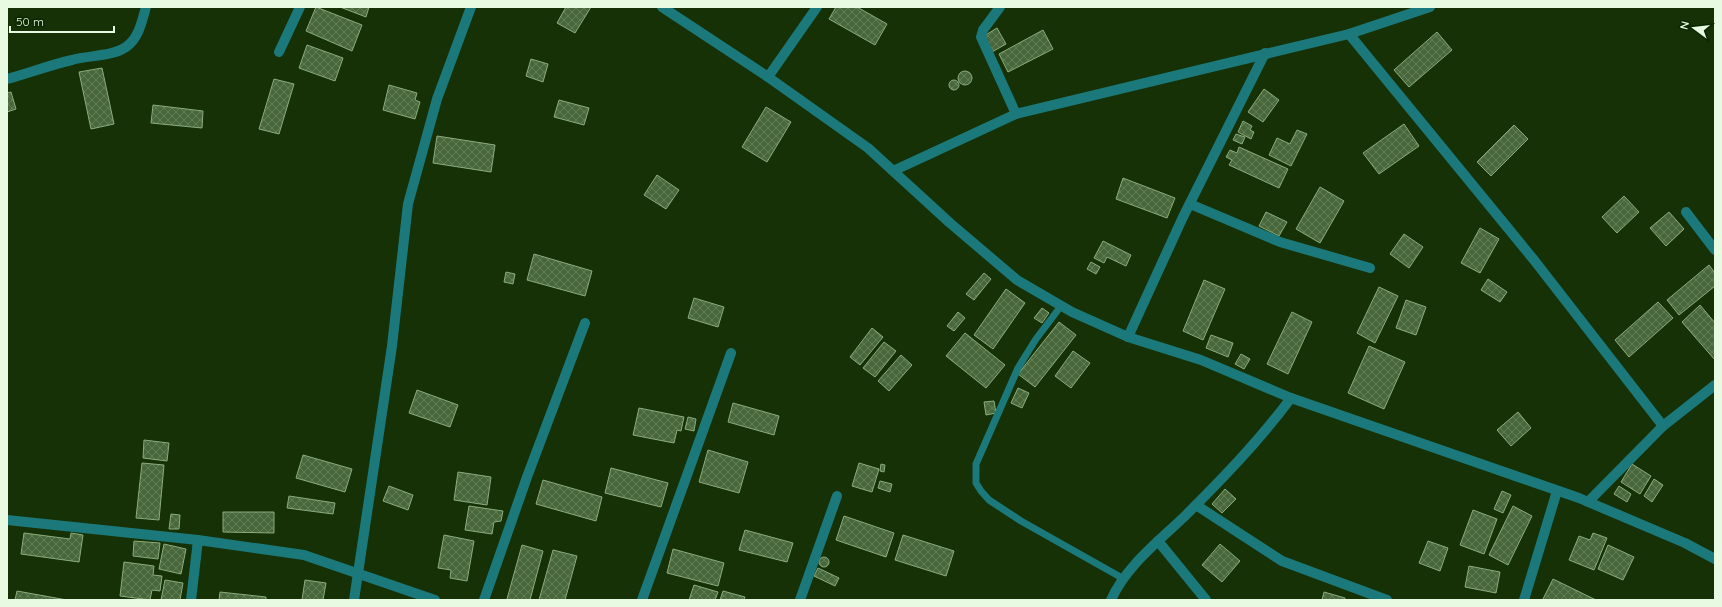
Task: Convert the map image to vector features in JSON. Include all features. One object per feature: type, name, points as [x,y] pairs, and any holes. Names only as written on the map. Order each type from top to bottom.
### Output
[{"type":"street","points":[[7,79],[73,59],[116,52],[126,48],[133,41],[140,29],[146,7]]},
{"type":"street","points":[[279,52],[300,7]]},
{"type":"street","points":[[354,600],[392,346],[408,204],[437,99],[471,7]]},
{"type":"street","points":[[662,7],[768,77],[868,148],[1017,280],[1072,312],[1128,337],[1201,360],[1291,398],[1557,490],[1685,542],[1715,559]]},
{"type":"street","points":[[768,77],[817,7]]},
{"type":"street","points":[[1000,7],[983,30],[981,37],[1016,114]]},
{"type":"street","points":[[893,170],[1016,114],[1349,34],[1430,7]]},
{"type":"street","points":[[1349,34],[1534,260],[1663,426]]},
{"type":"street","points":[[1128,337],[1190,204],[1265,53]]},
{"type":"street","points":[[1190,204],[1280,242],[1370,268]]},
{"type":"street","points":[[1686,212],[1715,250]]},
{"type":"street","points":[[484,600],[527,477],[585,323]]},
{"type":"street","points":[[642,600],[731,353]]},
{"type":"street","points":[[1588,502],[1663,426],[1715,385]]},
{"type":"street","points":[[1111,600],[1124,579],[1138,561],[1241,460],[1271,425],[1291,398]]},
{"type":"street","points":[[1524,600],[1557,490]]},
{"type":"street","points":[[800,600],[837,496]]},
{"type":"street","points":[[1196,505],[1282,561],[1387,600]]},
{"type":"street","points":[[7,520],[198,540],[304,555],[435,600]]},
{"type":"street","points":[[191,600],[198,540]]},
{"type":"street","points":[[1158,541],[1206,600]]},
{"type":"lane","points":[[1061,306],[1036,339],[1018,368],[976,464],[976,482],[981,491],[989,500],[1021,521],[1124,579]]},
{"type":"building","points":[[316,7],[362,25],[352,51],[306,31]]},
{"type":"building","points":[[340,7],[369,7],[366,17]]},
{"type":"building","points":[[566,7],[591,7],[575,33],[557,23]]},
{"type":"building","points":[[836,7],[857,7],[887,24],[875,45],[829,19]]},
{"type":"building","points":[[997,28],[1006,44],[992,52],[984,36]]},
{"type":"building","points":[[1043,30],[1053,49],[1008,72],[999,54]]},
{"type":"building","points":[[1437,32],[1452,50],[1409,87],[1394,70]]},
{"type":"building","points":[[307,45],[343,58],[335,81],[299,68]]},
{"type":"building","points":[[531,59],[548,64],[543,82],[526,76]]},
{"type":"building","points":[[102,68],[114,124],[91,129],[79,72]]},
{"type":"building","points":[[965,71],[970,73],[972,78],[970,83],[965,85],[960,83],[958,78],[960,73]]},
{"type":"building","points":[[274,79],[294,84],[279,134],[259,129]]},
{"type":"building","points":[[952,80],[956,80],[958,81],[958,89],[952,90],[949,87],[949,83]]},
{"type":"building","points":[[389,85],[417,93],[415,100],[420,102],[415,119],[383,110]]},
{"type":"building","points":[[1264,89],[1279,100],[1263,122],[1248,112]]},
{"type":"building","points":[[11,92],[16,109],[7,112],[7,93]]},
{"type":"building","points":[[559,100],[589,108],[584,125],[554,117]]},
{"type":"building","points":[[153,105],[203,111],[202,128],[151,123]]},
{"type":"building","points":[[766,107],[791,122],[767,162],[742,147]]},
{"type":"building","points":[[1243,121],[1252,126],[1250,130],[1254,132],[1251,139],[1238,132]]},
{"type":"building","points":[[1404,124],[1419,146],[1379,174],[1363,153]]},
{"type":"building","points":[[1514,125],[1528,139],[1491,176],[1477,162]]},
{"type":"building","points":[[1297,130],[1307,134],[1291,166],[1269,155],[1277,138],[1290,144]]},
{"type":"building","points":[[1236,134],[1245,137],[1242,144],[1233,140]]},
{"type":"building","points":[[437,136],[495,145],[491,172],[433,163]]},
{"type":"building","points":[[1239,147],[1288,169],[1279,188],[1229,165],[1232,160],[1226,157],[1230,150],[1237,153]]},
{"type":"building","points":[[657,175],[679,190],[666,209],[644,195]]},
{"type":"building","points":[[1123,178],[1175,198],[1167,218],[1116,199]]},
{"type":"building","points":[[1320,187],[1344,201],[1320,243],[1296,229]]},
{"type":"building","points":[[1624,196],[1639,212],[1617,233],[1602,217]]},
{"type":"building","points":[[1266,212],[1287,222],[1279,236],[1259,226]]},
{"type":"building","points":[[1669,212],[1684,229],[1666,246],[1650,228]]},
{"type":"building","points":[[1480,228],[1499,239],[1480,273],[1461,263]]},
{"type":"building","points":[[1404,234],[1423,247],[1409,268],[1390,254]]},
{"type":"building","points":[[1103,241],[1131,255],[1126,266],[1107,257],[1104,263],[1094,258]]},
{"type":"building","points":[[534,254],[592,271],[585,296],[527,280]]},
{"type":"building","points":[[1091,262],[1100,267],[1096,274],[1087,269]]},
{"type":"building","points":[[1709,265],[1715,273],[1715,286],[1679,315],[1667,300]]},
{"type":"building","points":[[506,272],[515,274],[513,284],[504,282]]},
{"type":"building","points":[[984,273],[991,279],[974,300],[966,294]]},
{"type":"building","points":[[1488,279],[1507,292],[1500,302],[1481,290]]},
{"type":"building","points":[[1204,280],[1225,289],[1203,340],[1183,331]]},
{"type":"building","points":[[1379,287],[1398,296],[1375,343],[1357,333]]},
{"type":"building","points":[[1006,289],[1025,303],[993,349],[974,335]]},
{"type":"building","points":[[694,298],[724,307],[718,327],[688,318]]},
{"type":"building","points":[[1406,300],[1426,307],[1416,335],[1396,328]]},
{"type":"building","points":[[1658,302],[1673,318],[1629,357],[1615,340]]},
{"type":"building","points":[[1700,305],[1715,323],[1715,360],[1682,322]]},
{"type":"building","points":[[1042,308],[1049,313],[1042,323],[1034,318]]},
{"type":"building","points":[[958,312],[965,318],[954,331],[947,326]]},
{"type":"building","points":[[1292,312],[1312,322],[1288,374],[1267,364]]},
{"type":"building","points":[[1059,322],[1076,335],[1035,387],[1018,374]]},
{"type":"building","points":[[872,328],[883,337],[860,365],[850,357]]},
{"type":"building","points":[[965,333],[1005,365],[986,388],[946,356]]},
{"type":"building","points":[[1211,335],[1233,343],[1228,357],[1206,348]]},
{"type":"building","points":[[884,342],[896,351],[875,377],[863,368]]},
{"type":"building","points":[[1369,346],[1405,362],[1384,409],[1348,393]]},
{"type":"building","points":[[1073,351],[1090,363],[1071,388],[1055,376]]},
{"type":"building","points":[[1241,354],[1250,359],[1244,369],[1235,364]]},
{"type":"building","points":[[901,355],[912,365],[889,391],[878,381]]},
{"type":"building","points":[[1018,388],[1029,393],[1022,408],[1011,403]]},
{"type":"building","points":[[417,390],[458,405],[450,427],[409,413]]},
{"type":"building","points":[[994,401],[996,413],[986,415],[984,402]]},
{"type":"building","points":[[733,403],[779,416],[774,435],[728,422]]},
{"type":"building","points":[[639,408],[684,417],[681,431],[677,430],[674,443],[633,435]]},
{"type":"building","points":[[1518,412],[1531,428],[1511,446],[1497,430]]},
{"type":"building","points":[[688,417],[696,419],[694,431],[685,429]]},
{"type":"building","points":[[144,440],[169,443],[167,461],[143,458]]},
{"type":"building","points":[[708,450],[748,462],[739,493],[699,482]]},
{"type":"building","points":[[303,455],[352,469],[345,492],[296,478]]},
{"type":"building","points":[[142,463],[164,465],[159,520],[136,518]]},
{"type":"building","points":[[859,463],[879,469],[872,492],[852,486]]},
{"type":"building","points":[[881,464],[885,465],[884,472],[880,471]]},
{"type":"building","points":[[1632,464],[1651,476],[1640,494],[1621,482]]},
{"type":"building","points":[[611,468],[668,483],[661,507],[605,493]]},
{"type":"building","points":[[458,472],[491,477],[487,505],[454,500]]},
{"type":"building","points":[[1654,479],[1663,485],[1652,502],[1644,496]]},
{"type":"building","points":[[543,480],[602,497],[596,521],[536,504]]},
{"type":"building","points":[[880,481],[892,484],[890,492],[878,488]]},
{"type":"building","points":[[389,486],[413,495],[408,510],[383,501]]},
{"type":"building","points":[[1619,486],[1631,494],[1627,502],[1614,494]]},
{"type":"building","points":[[1225,489],[1236,499],[1222,513],[1212,504]]},
{"type":"building","points":[[1502,491],[1511,495],[1503,513],[1494,509]]},
{"type":"building","points":[[289,496],[335,503],[333,514],[287,508]]},
{"type":"building","points":[[469,506],[503,511],[501,521],[494,522],[492,534],[465,530]]},
{"type":"building","points":[[1513,506],[1532,516],[1508,565],[1489,555]]},
{"type":"building","points":[[1473,510],[1497,519],[1484,554],[1460,545]]},
{"type":"building","points":[[223,512],[274,512],[274,533],[223,532]]},
{"type":"building","points":[[171,514],[180,515],[179,529],[169,529]]},
{"type":"building","points":[[844,516],[894,533],[886,557],[836,540]]},
{"type":"building","points":[[745,530],[793,543],[787,562],[739,550]]},
{"type":"building","points":[[24,533],[70,539],[71,533],[83,535],[79,562],[21,554]]},
{"type":"building","points":[[1593,533],[1607,538],[1594,570],[1569,560],[1579,536],[1590,540]]},
{"type":"building","points":[[444,535],[474,541],[467,581],[450,578],[451,570],[438,568]]},
{"type":"building","points":[[903,535],[954,551],[946,576],[895,560]]},
{"type":"building","points":[[134,541],[160,543],[158,559],[133,556]]},
{"type":"building","points":[[1428,541],[1448,548],[1440,571],[1419,563]]},
{"type":"building","points":[[164,544],[186,549],[181,574],[159,569]]},
{"type":"building","points":[[1220,544],[1240,561],[1222,582],[1202,565]]},
{"type":"building","points":[[522,545],[543,551],[530,600],[510,600],[507,599]]},
{"type":"building","points":[[1608,545],[1634,557],[1623,580],[1598,569]]},
{"type":"building","points":[[673,549],[724,563],[718,586],[667,573]]},
{"type":"building","points":[[553,550],[577,556],[565,600],[539,600]]},
{"type":"building","points":[[824,557],[829,562],[824,567],[819,562]]},
{"type":"building","points":[[124,562],[154,566],[153,575],[162,576],[160,591],[152,590],[150,600],[120,596]]},
{"type":"building","points":[[1469,566],[1500,572],[1496,593],[1465,587]]},
{"type":"building","points":[[818,568],[839,578],[835,586],[814,576]]},
{"type":"building","points":[[1553,579],[1596,600],[1543,599]]},
{"type":"building","points":[[165,580],[183,583],[180,600],[161,600]]},
{"type":"building","points":[[305,580],[326,583],[323,600],[302,600]]},
{"type":"building","points":[[694,585],[718,592],[715,600],[689,600]]},
{"type":"building","points":[[17,591],[67,600],[15,600]]},
{"type":"building","points":[[723,591],[745,597],[744,600],[720,600]]},
{"type":"building","points":[[220,592],[266,597],[266,600],[219,600]]},
{"type":"building","points":[[1324,592],[1345,598],[1345,600],[1322,600]]}]
